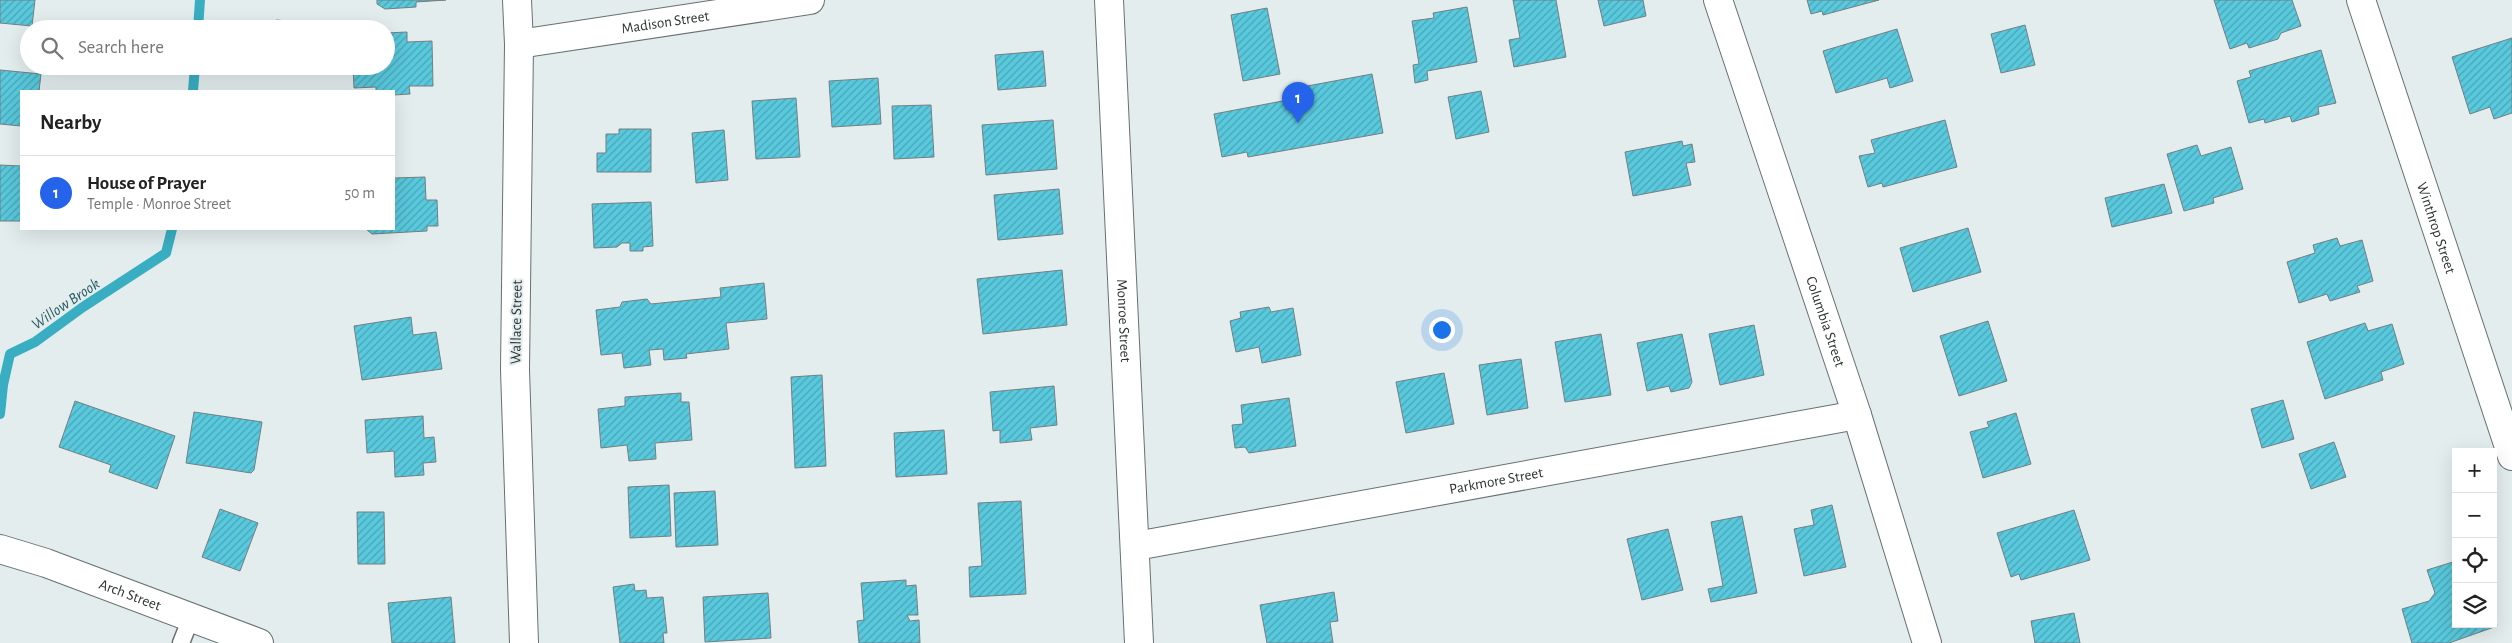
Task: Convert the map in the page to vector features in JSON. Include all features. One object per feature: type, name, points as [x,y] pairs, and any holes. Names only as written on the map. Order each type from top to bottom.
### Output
[{"type":"street","name":"Wallace Street","points":[[517,0],[519,44],[515,370],[524,643]]},
{"type":"street","name":"Madison Street","points":[[519,44],[810,0]]},
{"type":"street","name":"Monroe Street","points":[[1109,0],[1136,546],[1139,643]]},
{"type":"street","name":"Columbia Street","points":[[1718,0],[1857,414],[1927,643]]},
{"type":"street","name":"Winthrop Street","points":[[2361,0],[2512,456]]},
{"type":"street","name":"Parkmore Street","points":[[1136,546],[1857,414]]},
{"type":"street","name":"Arch Street","points":[[0,548],[46,562],[259,643]]},
{"type":"lane","points":[[181,643],[191,618]]},
{"type":"building","points":[[0,0],[35,0],[33,20],[20,20],[20,25],[0,23]]},
{"type":"building","points":[[377,0],[446,0],[416,2],[416,7],[385,9],[377,4]]},
{"type":"building","points":[[1513,0],[1556,0],[1566,57],[1514,67],[1509,40],[1520,38]]},
{"type":"building","points":[[1598,0],[1643,0],[1646,16],[1604,26]]},
{"type":"building","points":[[1807,0],[1879,0],[1823,15],[1822,11],[1811,14]]},
{"type":"building","points":[[2214,0],[2292,0],[2301,26],[2281,33],[2278,39],[2249,48],[2247,43],[2230,49]]},
{"type":"building","points":[[1467,7],[1477,62],[1427,71],[1428,80],[1415,83],[1413,65],[1419,64],[1412,21],[1434,18],[1433,13]]},
{"type":"building","points":[[1267,8],[1280,74],[1243,81],[1231,15]]},
{"type":"building","points":[[2025,25],[2035,65],[2001,73],[1991,34]]},
{"type":"building","points":[[1897,29],[1913,81],[1890,88],[1887,78],[1836,93],[1823,51]]},
{"type":"building","points":[[407,32],[407,42],[432,41],[433,86],[409,86],[410,94],[395,95],[395,90],[376,90],[376,87],[354,88],[353,75],[395,75],[395,33]]},
{"type":"building","points":[[2512,38],[2512,113],[2494,119],[2490,107],[2470,114],[2452,57]]},
{"type":"building","points":[[2321,50],[2336,103],[2318,107],[2319,114],[2292,122],[2290,116],[2265,123],[2264,119],[2249,123],[2237,81],[2251,77],[2249,71]]},
{"type":"building","points":[[1043,51],[1046,86],[998,90],[995,55]]},
{"type":"building","points":[[0,70],[20,72],[20,75],[41,75],[39,90],[20,90],[20,126],[0,124]]},
{"type":"building","points":[[1372,74],[1383,133],[1248,157],[1247,152],[1222,157],[1214,114],[1293,99],[1291,89]]},
{"type":"building","points":[[878,78],[881,124],[832,127],[829,81]]},
{"type":"building","points":[[1481,91],[1489,132],[1456,139],[1448,97]]},
{"type":"building","points":[[796,98],[800,157],[756,159],[752,101]]},
{"type":"building","points":[[931,105],[934,157],[894,159],[892,106]]},
{"type":"building","points":[[1053,120],[1057,169],[986,175],[982,125]]},
{"type":"building","points":[[1945,120],[1957,167],[1883,187],[1882,183],[1868,187],[1859,156],[1875,153],[1871,140]]},
{"type":"building","points":[[619,129],[651,129],[651,172],[597,172],[597,153],[606,153],[606,134],[619,134]]},
{"type":"building","points":[[724,130],[728,180],[696,183],[692,133]]},
{"type":"building","points":[[1682,141],[1683,146],[1692,144],[1695,162],[1686,163],[1691,185],[1633,196],[1625,152]]},
{"type":"building","points":[[2197,145],[2201,156],[2231,147],[2243,189],[2213,198],[2214,203],[2184,211],[2167,154]]},
{"type":"building","points":[[0,165],[20,166],[20,221],[0,221]]},
{"type":"building","points":[[425,177],[426,200],[437,200],[438,226],[427,226],[427,231],[372,234],[367,230],[395,230],[395,178]]},
{"type":"building","points":[[2164,184],[2172,213],[2112,227],[2105,198]]},
{"type":"building","points":[[1059,189],[1063,234],[998,240],[994,195]]},
{"type":"building","points":[[651,202],[653,246],[643,247],[643,251],[630,251],[630,243],[622,243],[617,247],[594,248],[592,204]]},
{"type":"building","points":[[1968,228],[1981,272],[1913,292],[1900,248]]},
{"type":"building","points":[[2337,238],[2340,246],[2362,240],[2373,281],[2357,286],[2360,292],[2330,301],[2327,294],[2299,303],[2287,262],[2315,253],[2313,245]]},
{"type":"building","points":[[1062,270],[1067,325],[983,334],[977,279]]},
{"type":"building","points":[[764,283],[767,319],[726,323],[729,349],[686,354],[687,358],[664,360],[663,349],[649,350],[651,365],[624,368],[622,353],[601,355],[596,310],[620,307],[622,302],[647,299],[651,304],[721,297],[720,288]]},
{"type":"building","points":[[1269,307],[1271,312],[1293,308],[1301,355],[1262,363],[1259,347],[1236,352],[1230,321],[1241,318],[1240,312]]},
{"type":"building","points":[[411,317],[413,335],[436,332],[442,369],[362,380],[354,326]]},
{"type":"building","points":[[1988,321],[2007,381],[1959,396],[1940,336]]},
{"type":"building","points":[[2365,323],[2368,331],[2392,324],[2404,364],[2381,372],[2383,380],[2325,399],[2307,342]]},
{"type":"building","points":[[1754,325],[1764,375],[1720,385],[1709,334]]},
{"type":"building","points":[[1601,334],[1611,395],[1565,402],[1555,342]]},
{"type":"building","points":[[1682,334],[1692,382],[1689,388],[1671,392],[1669,386],[1647,391],[1637,343]]},
{"type":"building","points":[[1521,359],[1528,408],[1487,415],[1479,365]]},
{"type":"building","points":[[1444,373],[1454,424],[1406,433],[1396,382]]},
{"type":"building","points":[[822,375],[826,466],[795,468],[791,377]]},
{"type":"building","points":[[1054,386],[1057,425],[1030,428],[1032,440],[1000,443],[1000,430],[993,431],[990,392]]},
{"type":"building","points":[[681,393],[681,402],[689,402],[692,440],[655,443],[656,459],[629,461],[627,445],[601,448],[598,409],[625,406],[625,397]]},
{"type":"building","points":[[1289,398],[1296,446],[1249,453],[1245,447],[1235,448],[1232,425],[1243,424],[1241,405]]},
{"type":"building","points":[[2283,400],[2294,439],[2262,448],[2251,409]]},
{"type":"building","points":[[75,401],[175,436],[157,489],[109,472],[111,465],[59,447]]},
{"type":"building","points":[[194,412],[262,422],[254,470],[251,473],[186,463]]},
{"type":"building","points":[[2016,413],[2031,464],[1983,478],[1970,432],[1989,427],[1987,422]]},
{"type":"building","points":[[423,416],[424,438],[434,437],[436,462],[423,463],[424,475],[395,477],[394,451],[367,453],[365,420]]},
{"type":"building","points":[[944,430],[947,474],[896,477],[894,433]]},
{"type":"building","points":[[2334,442],[2346,477],[2311,489],[2299,454]]},
{"type":"building","points":[[669,485],[671,536],[630,538],[628,487]]},
{"type":"building","points":[[715,491],[718,545],[676,547],[674,493]]},
{"type":"building","points":[[1021,501],[1026,594],[970,597],[969,567],[982,566],[978,503]]},
{"type":"building","points":[[1832,505],[1846,567],[1804,576],[1794,529],[1814,525],[1811,510]]},
{"type":"building","points":[[220,509],[258,523],[240,571],[202,557]]},
{"type":"building","points":[[2074,510],[2090,560],[2021,580],[2019,574],[2011,577],[1997,533]]},
{"type":"building","points":[[357,512],[384,512],[385,564],[358,564]]},
{"type":"building","points":[[1742,516],[1757,593],[1711,602],[1708,589],[1723,586],[1711,522]]},
{"type":"building","points":[[1668,529],[1683,590],[1642,600],[1627,539]]},
{"type":"building","points":[[2452,562],[2452,628],[2491,628],[2449,643],[2412,643],[2402,609],[2429,601],[2435,593],[2427,570]]},
{"type":"building","points":[[906,580],[906,586],[916,585],[918,615],[907,615],[910,621],[919,620],[920,643],[859,643],[857,621],[864,620],[861,583]]},
{"type":"building","points":[[634,584],[635,591],[646,590],[647,598],[663,597],[667,633],[663,633],[664,643],[620,643],[613,587]]},
{"type":"building","points":[[1334,592],[1338,621],[1330,622],[1333,643],[1267,643],[1260,605]]},
{"type":"building","points":[[768,593],[771,638],[705,642],[703,597]]},
{"type":"building","points":[[451,597],[455,643],[392,643],[388,603]]},
{"type":"building","points":[[2074,613],[2080,643],[2035,643],[2031,621]]},
{"type":"waterway","name":"Willow Brook","points":[[199,20],[200,0]]},
{"type":"waterway","name":"Willow Brook","points":[[193,90],[194,75]]},
{"type":"waterway","name":"Willow Brook","points":[[0,414],[3,385],[10,354],[35,342],[83,307],[166,253],[172,230]]},
{"type":"place","name":"House of Prayer","points":[[1298,123]]}]
